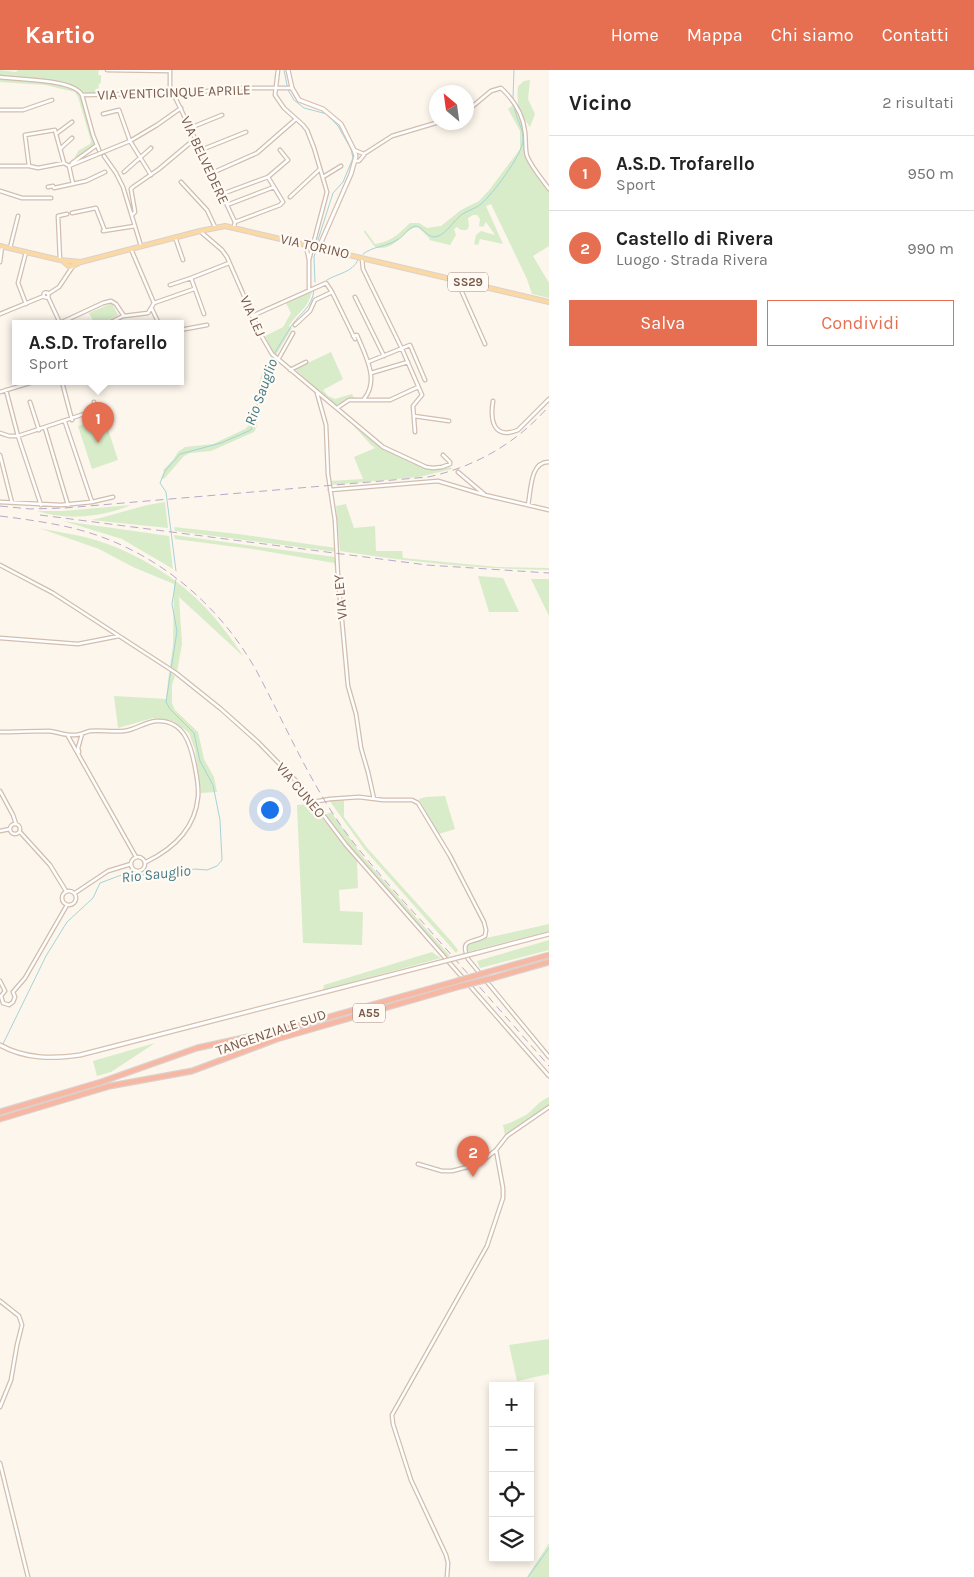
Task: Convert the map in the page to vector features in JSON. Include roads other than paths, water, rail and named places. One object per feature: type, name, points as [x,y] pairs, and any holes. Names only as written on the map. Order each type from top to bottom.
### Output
[{"type":"highway","name":"TANGENZIALE SUD","points":[[0,1112],[100,1082],[197,1048],[297,1026],[549,955]]},
{"type":"highway","name":"TANGENZIALE SUD","points":[[0,1120],[110,1086],[192,1071],[285,1037],[549,962]]},
{"type":"main road","name":"VIA TORINO","points":[[1,246],[71,264],[215,227],[234,225],[362,258],[549,302]]},
{"type":"street","name":"VIA BELVEDERE","points":[[107,71],[170,70],[172,92],[222,194],[234,225]]},
{"type":"street","points":[[278,70],[274,89],[275,96],[284,108],[307,130],[327,192],[309,260]]},
{"type":"street","points":[[288,70],[291,88],[299,100],[322,109],[341,124],[354,150],[355,161],[319,247]]},
{"type":"street","name":"VIA VENTICINQUE APRILE","points":[[0,77],[55,82],[76,88],[82,95],[200,92],[232,88],[291,88]]},
{"type":"street","points":[[474,105],[491,91],[501,88],[516,105],[523,121],[527,156],[548,188]]},
{"type":"street","points":[[82,95],[99,150]]},
{"type":"street","points":[[0,110],[23,110],[52,100]]},
{"type":"street","points":[[69,166],[130,141],[181,108]]},
{"type":"street","points":[[103,114],[119,110],[130,141],[151,175]]},
{"type":"street","points":[[190,128],[222,115]]},
{"type":"street","points":[[212,173],[257,154],[296,119]]},
{"type":"street","points":[[56,134],[72,122]]},
{"type":"street","points":[[355,161],[392,136],[429,125]]},
{"type":"street","points":[[29,166],[24,135],[55,130],[64,163]]},
{"type":"street","points":[[201,150],[246,132]]},
{"type":"street","points":[[60,149],[72,138]]},
{"type":"street","points":[[132,215],[135,212],[131,189],[190,143]]},
{"type":"street","points":[[69,166],[97,145]]},
{"type":"street","points":[[124,172],[151,148]]},
{"type":"street","points":[[222,194],[268,176],[288,160],[280,150]]},
{"type":"street","points":[[354,150],[364,154]]},
{"type":"street","points":[[104,156],[116,173],[123,188],[141,246]]},
{"type":"street","points":[[0,166],[29,166],[38,168],[64,163],[69,166],[73,184]]},
{"type":"street","points":[[322,177],[342,166]]},
{"type":"street","points":[[290,197],[320,168]]},
{"type":"street","points":[[48,187],[53,186],[54,188],[86,181],[106,172]]},
{"type":"street","points":[[234,225],[283,202],[268,176]]},
{"type":"street","points":[[181,182],[207,210],[215,227]]},
{"type":"street","points":[[227,205],[274,187]]},
{"type":"street","points":[[0,191],[22,198],[51,198]]},
{"type":"street","points":[[72,213],[96,208],[104,231],[135,226]]},
{"type":"street","points":[[60,260],[58,216],[67,214]]},
{"type":"street","points":[[10,248],[18,216]]},
{"type":"street","name":"VIA LEJ","points":[[200,231],[222,250],[268,350],[272,354],[372,440],[397,455],[433,468],[450,464],[443,456]]},
{"type":"street","points":[[175,237],[184,260]]},
{"type":"street","points":[[306,244],[309,260],[309,289]]},
{"type":"street","points":[[0,262],[1,246]]},
{"type":"street","points":[[116,320],[124,316],[148,313],[154,303],[131,249]]},
{"type":"street","points":[[26,252],[18,283],[26,304]]},
{"type":"street","points":[[362,258],[363,269],[422,395],[413,406],[415,432]]},
{"type":"street","points":[[170,285],[229,263]]},
{"type":"street","points":[[0,314],[47,296],[57,289],[67,277],[71,264]]},
{"type":"street","points":[[191,278],[204,314]]},
{"type":"street","points":[[456,280],[485,344]]},
{"type":"street","points":[[252,316],[326,283],[355,340]]},
{"type":"street","points":[[154,303],[194,288]]},
{"type":"street","points":[[295,325],[310,312],[315,300],[332,292]]},
{"type":"street","points":[[47,296],[58,320]]},
{"type":"street","points":[[355,297],[384,356]]},
{"type":"street","points":[[69,320],[112,301],[124,316]]},
{"type":"street","points":[[152,309],[157,320]]},
{"type":"street","points":[[184,329],[207,325]]},
{"type":"street","points":[[277,357],[293,333]]},
{"type":"street","points":[[353,336],[356,335],[371,373],[372,384],[364,399]]},
{"type":"street","points":[[368,362],[410,345],[425,380]]},
{"type":"street","points":[[290,370],[306,362]]},
{"type":"street","points":[[371,373],[408,362]]},
{"type":"street","points":[[0,392],[23,385]]},
{"type":"street","points":[[63,385],[72,420]]},
{"type":"street","points":[[337,408],[349,400],[390,400],[418,387]]},
{"type":"street","points":[[6,390],[18,436],[41,505]]},
{"type":"street","name":"VIA LEY","points":[[317,393],[326,425],[348,686],[356,714],[361,748],[374,799]]},
{"type":"street","points":[[493,401],[491,414],[492,422],[496,429],[512,433],[518,430],[549,399]]},
{"type":"street","points":[[30,402],[39,430]]},
{"type":"street","points":[[0,433],[18,436],[72,420],[96,410],[94,402]]},
{"type":"street","points":[[414,416],[449,421]]},
{"type":"street","points":[[65,422],[92,502]]},
{"type":"street","points":[[45,428],[68,505]]},
{"type":"street","points":[[0,456],[12,503]]},
{"type":"street","points":[[528,505],[534,472],[538,465],[543,462],[549,462]]},
{"type":"street","points":[[458,472],[485,495]]},
{"type":"street","points":[[330,490],[438,481],[485,495],[549,510]]},
{"type":"street","points":[[0,502],[68,505],[113,497]]},
{"type":"street","name":"VIA CUNEO","points":[[0,566],[53,593],[176,673],[258,742],[296,781],[346,845],[549,1076]]},
{"type":"street","points":[[0,638],[78,644],[120,636]]},
{"type":"street","points":[[68,736],[92,731],[124,731],[157,721],[176,726],[188,738],[198,789],[194,814],[188,828],[178,841],[166,851],[146,862],[144,869],[140,871],[134,870],[131,864]]},
{"type":"street","points":[[0,732],[50,731],[62,732],[68,736],[136,857]]},
{"type":"street","points":[[80,756],[78,748],[82,734]]},
{"type":"street","points":[[0,791],[16,824],[20,826],[20,832],[50,865],[66,891]]},
{"type":"street","points":[[312,802],[359,797],[412,800],[420,806],[450,856],[484,922],[485,936],[469,941],[465,945],[468,959],[549,1057]]},
{"type":"street","points":[[0,831],[10,829],[12,825],[16,824]]},
{"type":"street","points":[[10,829],[14,834],[20,832]]},
{"type":"street","points":[[136,857],[143,858],[146,862]]},
{"type":"street","points":[[75,893],[108,871],[131,864],[136,857]]},
{"type":"street","points":[[66,891],[75,893]]},
{"type":"street","points":[[66,891],[62,897],[66,905]]},
{"type":"street","points":[[66,905],[71,905],[75,902],[77,898],[75,893]]},
{"type":"street","points":[[13,992],[24,978],[66,905]]},
{"type":"street","points":[[0,1045],[14,1052],[36,1057],[51,1058],[80,1055],[549,934]]},
{"type":"street","points":[[0,981],[5,991]]},
{"type":"street","points":[[5,991],[13,992]]},
{"type":"street","points":[[5,991],[1,996],[2,1004],[9,1005],[14,1002],[13,992]]},
{"type":"street","points":[[418,1164],[424,1164],[442,1171],[458,1171],[479,1164],[496,1150],[507,1136],[549,1107]]},
{"type":"street","points":[[447,1577],[448,1563],[446,1555],[408,1473],[392,1415],[487,1246],[504,1198],[496,1150]]},
{"type":"street","points":[[0,1301],[19,1316],[22,1325],[12,1380],[0,1407]]},
{"type":"street","points":[[0,1463],[28,1577]]},
{"type":"waterway","name":"Rio Sauglio","points":[[284,70],[288,90],[294,100],[304,108],[327,114],[338,126],[351,149],[353,158],[343,182],[333,193],[317,243]]},
{"type":"waterway","points":[[513,98],[514,70]]},
{"type":"waterway","points":[[363,254],[371,249],[393,242],[415,226],[432,237],[438,236],[445,232],[460,216],[486,199],[506,174],[518,155],[523,141],[514,105]]},
{"type":"waterway","name":"Rio Sauglio","points":[[315,282],[314,257],[316,249]]},
{"type":"waterway","points":[[327,280],[352,268],[358,260]]},
{"type":"waterway","name":"Rio Sauglio","points":[[176,571],[166,492],[160,483],[165,471],[180,454],[221,443],[251,430],[268,367],[292,325],[309,306],[314,290]]},
{"type":"waterway","name":"Rio Sauglio","points":[[3,1044],[46,956],[67,922],[93,898],[100,883],[124,874],[169,876],[194,869],[207,870],[217,866],[222,860],[220,820],[213,785],[200,761],[194,733],[170,709],[166,702],[177,631],[172,604],[176,579]]},
{"type":"waterway","points":[[528,1577],[549,1548]]},
{"type":"railway","points":[[0,506],[30,509],[65,508],[428,477],[462,467],[494,452],[523,431],[549,406]]},
{"type":"railway","points":[[40,515],[427,565],[549,573]]},
{"type":"railway","points":[[0,516],[43,522],[97,535],[126,547],[152,561],[200,598],[240,644],[256,670],[308,772],[344,830],[363,855],[549,1066]]},
{"type":"place","name":"A.S.D. Trofarello","points":[[98,443]]},
{"type":"place","name":"Castello di Rivera","points":[[473,1177]]}]
